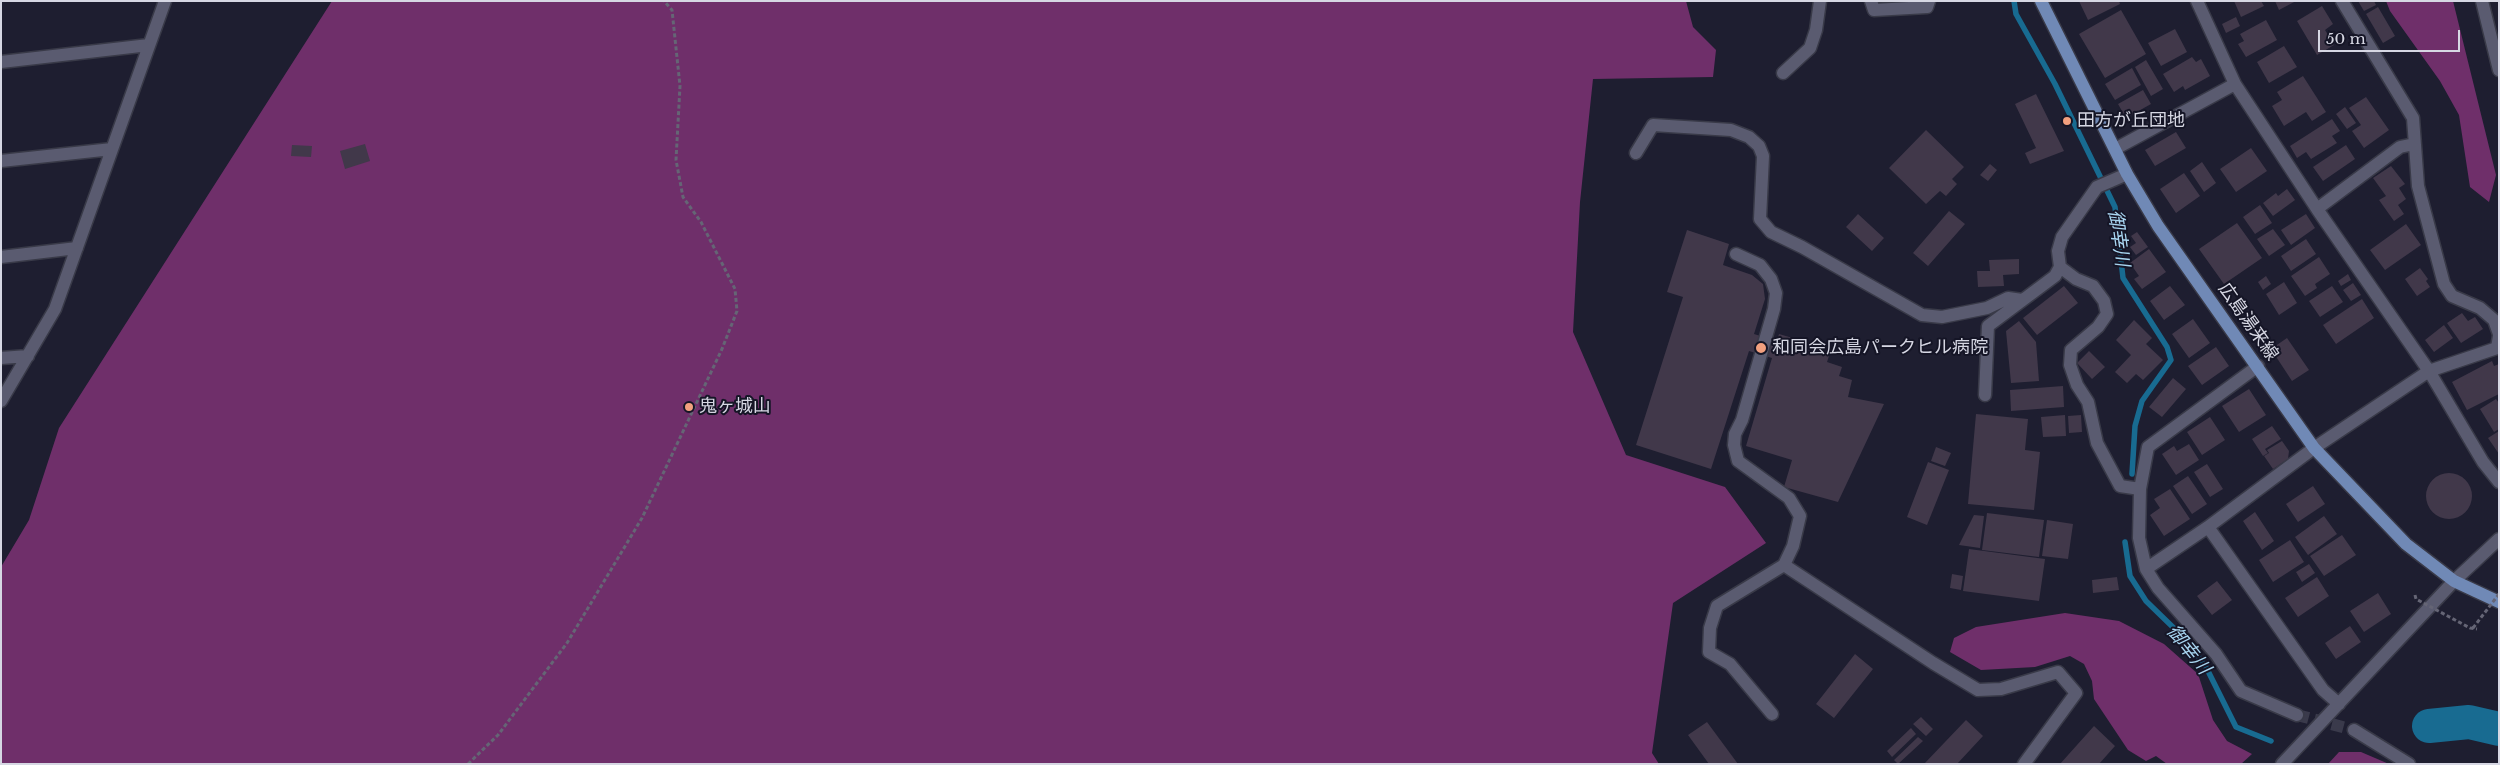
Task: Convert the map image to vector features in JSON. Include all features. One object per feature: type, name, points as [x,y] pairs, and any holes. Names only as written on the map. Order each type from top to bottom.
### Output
[{"type":"main road","name":"広島湯来線","points":[[2041,1],[2127,174],[2158,226],[2314,448],[2406,544],[2454,581],[2499,602]]},
{"type":"street","points":[[1,401],[55,309],[165,1]]},
{"type":"street","points":[[1783,73],[1810,48],[1816,30],[1820,1]]},
{"type":"street","points":[[1872,1],[1874,10],[1927,7],[1929,1]]},
{"type":"street","points":[[2196,1],[2235,84],[2317,208],[2429,371],[2483,462],[2499,482]]},
{"type":"street","points":[[2146,569],[2208,527],[2314,448],[2429,371],[2497,348],[2499,335],[2494,320],[2480,308],[2452,296],[2444,284],[2418,186],[2418,159],[2414,144],[2413,118],[2342,1]]},
{"type":"street","points":[[2482,1],[2499,70]]},
{"type":"street","points":[[1,62],[149,44]]},
{"type":"street","points":[[2115,149],[2235,84]]},
{"type":"street","points":[[1636,153],[1653,125],[1731,130],[1749,137],[1759,146],[1763,156],[1760,219],[1776,235],[1802,247],[1922,315],[1942,317],[1986,308],[2008,298],[2022,300]]},
{"type":"street","points":[[2317,208],[2400,147],[2414,144]]},
{"type":"street","points":[[1,161],[112,149]]},
{"type":"street","points":[[1984,395],[1988,326],[2055,276],[2060,267],[2058,251],[2062,237],[2097,187],[2127,174]]},
{"type":"street","points":[[1,257],[77,248]]},
{"type":"street","points":[[1736,254],[1760,265],[1771,279],[1776,293],[1774,309],[1742,420],[1735,434],[1734,445],[1738,461],[1789,498],[1800,516],[1793,546],[1784,566],[1717,606],[1710,628],[1709,652],[1730,664],[1772,714]]},
{"type":"street","points":[[2060,267],[2076,279],[2093,286],[2104,301],[2107,314],[2098,327],[2071,350],[2070,365],[2077,385],[2088,402],[2097,443],[2120,486],[2140,489]]},
{"type":"street","points":[[1,358],[28,356]]},
{"type":"street","points":[[2258,366],[2148,447],[2140,489],[2139,538],[2146,569],[2158,588],[2216,654],[2241,691],[2298,715]]},
{"type":"street","points":[[2208,527],[2323,690],[2339,704]]},
{"type":"street","points":[[2282,764],[2454,581],[2499,540]]},
{"type":"street","points":[[1784,566],[1978,690],[2001,689],[2058,672],[2076,694],[2024,764]]},
{"type":"street","points":[[2354,730],[2409,764]]},
{"type":"path","points":[[468,764],[498,735],[567,643],[642,518],[722,349],[737,312],[734,290],[701,222],[683,197],[676,160],[680,86],[672,10],[664,1]]},
{"type":"path","points":[[2415,595],[2416,599],[2475,629],[2499,594]]},
{"type":"shaded area","points":[[332,1],[1686,1],[1693,27],[1716,50],[1713,77],[1593,79],[1580,202],[1573,332],[1626,455],[1725,487],[1766,543],[1673,603],[1652,753],[1659,764],[1,764],[1,567],[29,520],[59,428]]},
{"type":"shaded area","points":[[2386,1],[2453,1],[2496,175],[2489,202],[2470,187],[2459,115],[2440,81],[2390,11]]},
{"type":"shaded area","points":[[2065,613],[2119,621],[2164,644],[2198,674],[2213,720],[2227,741],[2252,754],[2241,764],[2167,764],[2156,756],[2146,761],[2128,750],[2094,699],[2092,681],[2084,664],[2070,656],[2035,667],[1981,670],[1950,652],[1954,638],[1976,627]]},
{"type":"shaded area","points":[[2339,752],[2361,752],[2389,764],[2328,764]]},
{"type":"building","points":[[2079,1],[2119,1],[2120,4],[2088,20]]},
{"type":"building","points":[[2234,1],[2261,1],[2264,6],[2241,17]]},
{"type":"building","points":[[2275,1],[2296,1],[2279,10]]},
{"type":"building","points":[[2358,1],[2374,1],[2376,5],[2364,11]]},
{"type":"building","points":[[2322,6],[2333,24],[2325,30],[2334,45],[2317,55],[2297,21]]},
{"type":"building","points":[[2378,7],[2395,36],[2383,43],[2366,14]]},
{"type":"building","points":[[2121,10],[2146,54],[2105,78],[2079,34]]},
{"type":"building","points":[[2236,17],[2240,26],[2226,33],[2222,24]]},
{"type":"building","points":[[2266,20],[2277,40],[2246,57],[2238,44],[2244,41],[2240,34]]},
{"type":"building","points":[[2175,29],[2187,52],[2161,66],[2148,43]]},
{"type":"building","points":[[2284,46],[2297,67],[2269,83],[2257,62]]},
{"type":"building","points":[[2192,57],[2196,62],[2201,59],[2210,76],[2185,90],[2183,86],[2174,92],[2163,74]]},
{"type":"building","points":[[2146,60],[2163,89],[2151,96],[2135,67]]},
{"type":"building","points":[[2132,68],[2141,85],[2115,100],[2105,84]]},
{"type":"building","points":[[2303,76],[2326,112],[2312,121],[2306,112],[2284,126],[2272,106],[2282,100],[2277,92]]},
{"type":"building","points":[[2143,90],[2151,104],[2126,118],[2118,104]]},
{"type":"building","points":[[2036,94],[2064,151],[2030,164],[2025,153],[2036,148],[2015,104]]},
{"type":"building","points":[[2366,97],[2389,130],[2364,148],[2352,131],[2361,125],[2349,108]]},
{"type":"building","points":[[2345,107],[2356,123],[2347,129],[2336,114]]},
{"type":"building","points":[[2332,119],[2340,131],[2332,136],[2337,143],[2311,159],[2306,152],[2297,158],[2290,146]]},
{"type":"building","points":[[1926,130],[1964,167],[1952,179],[1957,184],[1946,196],[1940,191],[1926,204],[1889,168]]},
{"type":"building","points":[[2176,132],[2186,148],[2155,166],[2145,150]]},
{"type":"building","points":[[365,144],[370,161],[345,169],[340,151]]},
{"type":"building","points":[[292,145],[312,146],[311,157],[291,156]]},
{"type":"building","points":[[2346,145],[2355,159],[2323,181],[2313,167]]},
{"type":"building","points":[[2251,148],[2267,171],[2236,192],[2220,169]]},
{"type":"building","points":[[2202,162],[2216,183],[2204,192],[2190,171]]},
{"type":"building","points":[[1990,164],[1997,170],[1988,181],[1980,175]]},
{"type":"building","points":[[2391,166],[2405,184],[2399,188],[2406,199],[2398,205],[2404,214],[2394,221],[2379,200],[2386,196],[2373,178]]},
{"type":"building","points":[[2184,173],[2200,196],[2176,213],[2160,189]]},
{"type":"building","points":[[2287,189],[2295,200],[2273,216],[2263,203],[2276,193],[2278,196]]},
{"type":"building","points":[[2260,205],[2272,223],[2255,234],[2243,217]]},
{"type":"building","points":[[1949,211],[1965,224],[1928,266],[1913,253]]},
{"type":"building","points":[[1858,214],[1884,238],[1872,251],[1846,227]]},
{"type":"building","points":[[2306,214],[2315,228],[2291,245],[2281,230]]},
{"type":"building","points":[[2237,223],[2262,258],[2224,284],[2199,249]]},
{"type":"building","points":[[2406,224],[2421,245],[2385,270],[2370,250]]},
{"type":"building","points":[[2273,229],[2285,245],[2269,256],[2257,239]]},
{"type":"building","points":[[1687,230],[1729,244],[1723,265],[1752,275],[1763,284],[1765,299],[1754,334],[1777,341],[1779,334],[1813,344],[1811,351],[1829,356],[1827,362],[1842,367],[1839,376],[1852,380],[1848,397],[1884,404],[1838,502],[1784,487],[1792,460],[1746,446],[1772,358],[1749,351],[1711,469],[1636,445],[1683,297],[1667,292]]},
{"type":"building","points":[[2137,232],[2148,247],[2136,255],[2130,247],[2136,243],[2131,236]]},
{"type":"building","points":[[2306,239],[2316,254],[2291,271],[2281,256]]},
{"type":"building","points":[[2149,249],[2166,272],[2142,289],[2134,279],[2139,276],[2130,263]]},
{"type":"building","points":[[2319,257],[2330,274],[2315,284],[2317,288],[2305,296],[2291,276]]},
{"type":"building","points":[[2019,259],[2019,274],[2003,275],[2004,286],[1978,287],[1977,271],[1990,271],[1989,260]]},
{"type":"building","points":[[2420,268],[2428,279],[2426,281],[2430,287],[2417,296],[2405,279]]},
{"type":"building","points":[[2348,274],[2351,280],[2341,286],[2338,281]]},
{"type":"building","points":[[2266,276],[2271,284],[2263,290],[2258,282]]},
{"type":"building","points":[[2284,282],[2297,303],[2279,315],[2266,294]]},
{"type":"building","points":[[2353,283],[2361,295],[2351,301],[2343,290]]},
{"type":"building","points":[[2064,286],[2078,303],[2037,335],[2023,318]]},
{"type":"building","points":[[2170,286],[2185,305],[2164,320],[2150,301]]},
{"type":"building","points":[[2332,286],[2343,302],[2320,317],[2309,301]]},
{"type":"building","points":[[2362,299],[2374,318],[2336,344],[2323,325]]},
{"type":"building","points":[[2462,313],[2468,321],[2475,317],[2483,329],[2461,343],[2447,323]]},
{"type":"building","points":[[2193,319],[2210,343],[2189,358],[2172,334]]},
{"type":"building","points":[[2134,320],[2152,338],[2146,344],[2163,360],[2143,380],[2136,374],[2127,383],[2115,372],[2131,355],[2116,340]]},
{"type":"building","points":[[2019,321],[2036,342],[2039,381],[2011,383],[2006,331]]},
{"type":"building","points":[[2444,325],[2453,338],[2434,352],[2425,340]]},
{"type":"building","points":[[2287,338],[2309,370],[2292,381],[2271,349]]},
{"type":"building","points":[[2216,347],[2229,366],[2202,385],[2188,366]]},
{"type":"building","points":[[2089,351],[2105,367],[2092,379],[2077,363]]},
{"type":"building","points":[[2492,361],[2494,366],[2499,364],[2499,394],[2467,410],[2452,382]]},
{"type":"building","points":[[2173,378],[2186,389],[2162,417],[2149,407]]},
{"type":"building","points":[[2063,386],[2064,407],[2011,411],[2010,390]]},
{"type":"building","points":[[2249,389],[2266,415],[2239,432],[2222,406]]},
{"type":"building","points":[[2496,399],[2499,403],[2499,429],[2494,432],[2480,409]]},
{"type":"building","points":[[1976,414],[2028,419],[2025,450],[2040,452],[2034,510],[1968,504]]},
{"type":"building","points":[[2065,415],[2066,436],[2043,437],[2041,417]]},
{"type":"building","points":[[2081,415],[2082,432],[2069,433],[2068,416]]},
{"type":"building","points":[[2210,417],[2225,440],[2202,455],[2187,432]]},
{"type":"building","points":[[2272,426],[2281,439],[2265,449],[2268,453],[2263,456],[2252,439]]},
{"type":"building","points":[[2499,431],[2499,454],[2488,438]]},
{"type":"building","points":[[2282,441],[2289,451],[2288,459],[2273,469],[2264,456],[2269,453],[2267,450]]},
{"type":"building","points":[[2189,444],[2199,460],[2176,475],[2162,454],[2174,446],[2177,451]]},
{"type":"building","points":[[1936,447],[1951,453],[1945,466],[1931,461]]},
{"type":"building","points":[[1928,462],[1949,470],[1927,525],[1907,517]]},
{"type":"building","points":[[2207,464],[2223,489],[2210,497],[2194,472]]},
{"type":"building","points":[[2445,473],[2453,473],[2462,477],[2468,483],[2472,496],[2468,509],[2462,515],[2453,519],[2445,519],[2436,515],[2430,509],[2426,500],[2426,492],[2430,483],[2436,477]]},
{"type":"building","points":[[2188,476],[2207,504],[2192,514],[2173,486]]},
{"type":"building","points":[[2313,486],[2325,504],[2298,522],[2286,504]]},
{"type":"building","points":[[2170,489],[2190,519],[2164,536],[2150,515],[2160,508],[2154,499]]},
{"type":"building","points":[[2255,512],[2274,541],[2262,550],[2243,521]]},
{"type":"building","points":[[1987,513],[2044,520],[2039,557],[1982,550]]},
{"type":"building","points":[[1974,515],[1984,516],[1980,548],[1959,545]]},
{"type":"building","points":[[2324,516],[2337,534],[2308,555],[2295,537]]},
{"type":"building","points":[[2047,520],[2073,524],[2068,559],[2042,556]]},
{"type":"building","points":[[2342,535],[2356,555],[2324,576],[2310,556]]},
{"type":"building","points":[[2290,540],[2304,562],[2273,582],[2259,560]]},
{"type":"building","points":[[1969,549],[2045,559],[2039,601],[1963,591]]},
{"type":"building","points":[[2309,564],[2315,573],[2302,582],[2296,572]]},
{"type":"building","points":[[1952,574],[1963,576],[1961,590],[1950,588]]},
{"type":"building","points":[[2117,577],[2119,590],[2093,593],[2092,580]]},
{"type":"building","points":[[2317,577],[2329,596],[2298,617],[2285,598]]},
{"type":"building","points":[[2217,581],[2232,600],[2212,615],[2197,596]]},
{"type":"building","points":[[2378,593],[2391,614],[2364,632],[2350,611]]},
{"type":"building","points":[[2350,626],[2361,642],[2336,659],[2325,643]]},
{"type":"building","points":[[1855,654],[1873,669],[1834,718],[1816,704]]},
{"type":"building","points":[[1921,717],[1933,729],[1926,736],[1913,724]]},
{"type":"building","points":[[1966,720],[1983,736],[1957,764],[1924,764]]},
{"type":"building","points":[[1707,722],[1738,764],[1709,764],[1688,735]]},
{"type":"building","points":[[2094,726],[2115,746],[2099,764],[2060,764]]},
{"type":"building","points":[[1911,728],[1916,734],[1892,757],[1887,751]]},
{"type":"building","points":[[1918,737],[1923,741],[1898,764],[1894,760]]},
{"type":"waterway","name":"御幸川","points":[[2014,1],[2016,14],[2055,84],[2115,207],[2123,278],[2167,347],[2171,360],[2142,401],[2135,426],[2132,474]]},
{"type":"waterway","name":"御幸川","points":[[2125,542],[2130,576],[2146,601],[2181,635],[2205,665],[2236,727],[2271,741]]},
{"type":"waterway","name":"御幸川","points":[[2429,726],[2469,722],[2499,729]]},
{"type":"tunnel","points":[[2297,715],[2354,730]]},
{"type":"place","name":"田方が丘団地","points":[[2067,121]]},
{"type":"place","name":"和同会広島パークヒル病院","points":[[1761,348]]},
{"type":"place","name":"鬼ヶ城山","points":[[689,407]]}]
